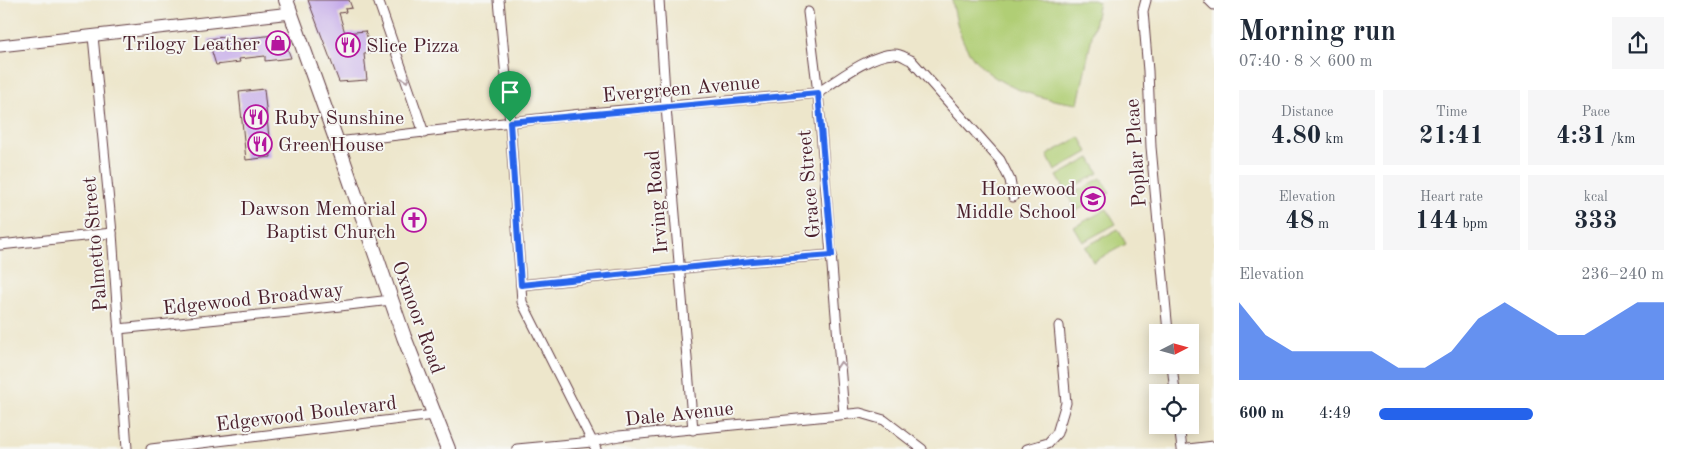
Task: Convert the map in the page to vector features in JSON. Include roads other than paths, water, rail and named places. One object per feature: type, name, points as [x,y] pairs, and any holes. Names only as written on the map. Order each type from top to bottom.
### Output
[{"type":"main road","name":"Oxmoor Road","points":[[288,6],[338,142],[391,300],[448,449]]},
{"type":"street","points":[[378,0],[424,132]]},
{"type":"street","points":[[499,0],[510,122],[522,302],[594,446]]},
{"type":"street","name":"Irving Road","points":[[659,0],[693,430]]},
{"type":"street","name":"Poplar Plcae","points":[[1146,0],[1144,11],[1150,147],[1167,324]]},
{"type":"street","points":[[1209,0],[1214,5]]},
{"type":"street","points":[[0,46],[94,36],[288,6]]},
{"type":"street","name":"Grace Street","points":[[808,12],[818,93],[844,414]]},
{"type":"street","name":"Palmetto Street","points":[[94,36],[112,233],[127,449]]},
{"type":"street","points":[[818,93],[844,74],[883,56],[899,54],[911,60],[1000,160],[1010,180],[1013,197]]},
{"type":"street","name":"Evergreen Avenue","points":[[338,142],[510,122],[818,93]]},
{"type":"street","points":[[0,245],[112,233]]},
{"type":"street","points":[[521,285],[752,261],[832,255]]},
{"type":"street","name":"Edgewood Broadway","points":[[118,329],[391,300]]},
{"type":"street","points":[[1027,449],[1048,443],[1057,434],[1066,402],[1059,326]]},
{"type":"street","name":"Dale Avenue","points":[[517,449],[594,446],[619,436],[860,413],[884,420],[922,449]]},
{"type":"street","name":"Edgewood Boulevard","points":[[151,449],[434,415]]},
{"type":"street","points":[[1180,434],[1182,449]]},
{"type":"street","points":[[1188,449],[1214,446]]},
{"type":"place","name":"Trilogy Leather","points":[[278,43]]},
{"type":"place","name":"Slice Pizza","points":[[348,45]]},
{"type":"place","name":"Ruby Sunshine","points":[[256,117]]},
{"type":"place","name":"GreenHouse","points":[[260,144]]},
{"type":"place","name":"Homewood Middle School","points":[[1093,199]]},
{"type":"place","name":"Dawson Memorial Baptist Church","points":[[414,220]]}]
